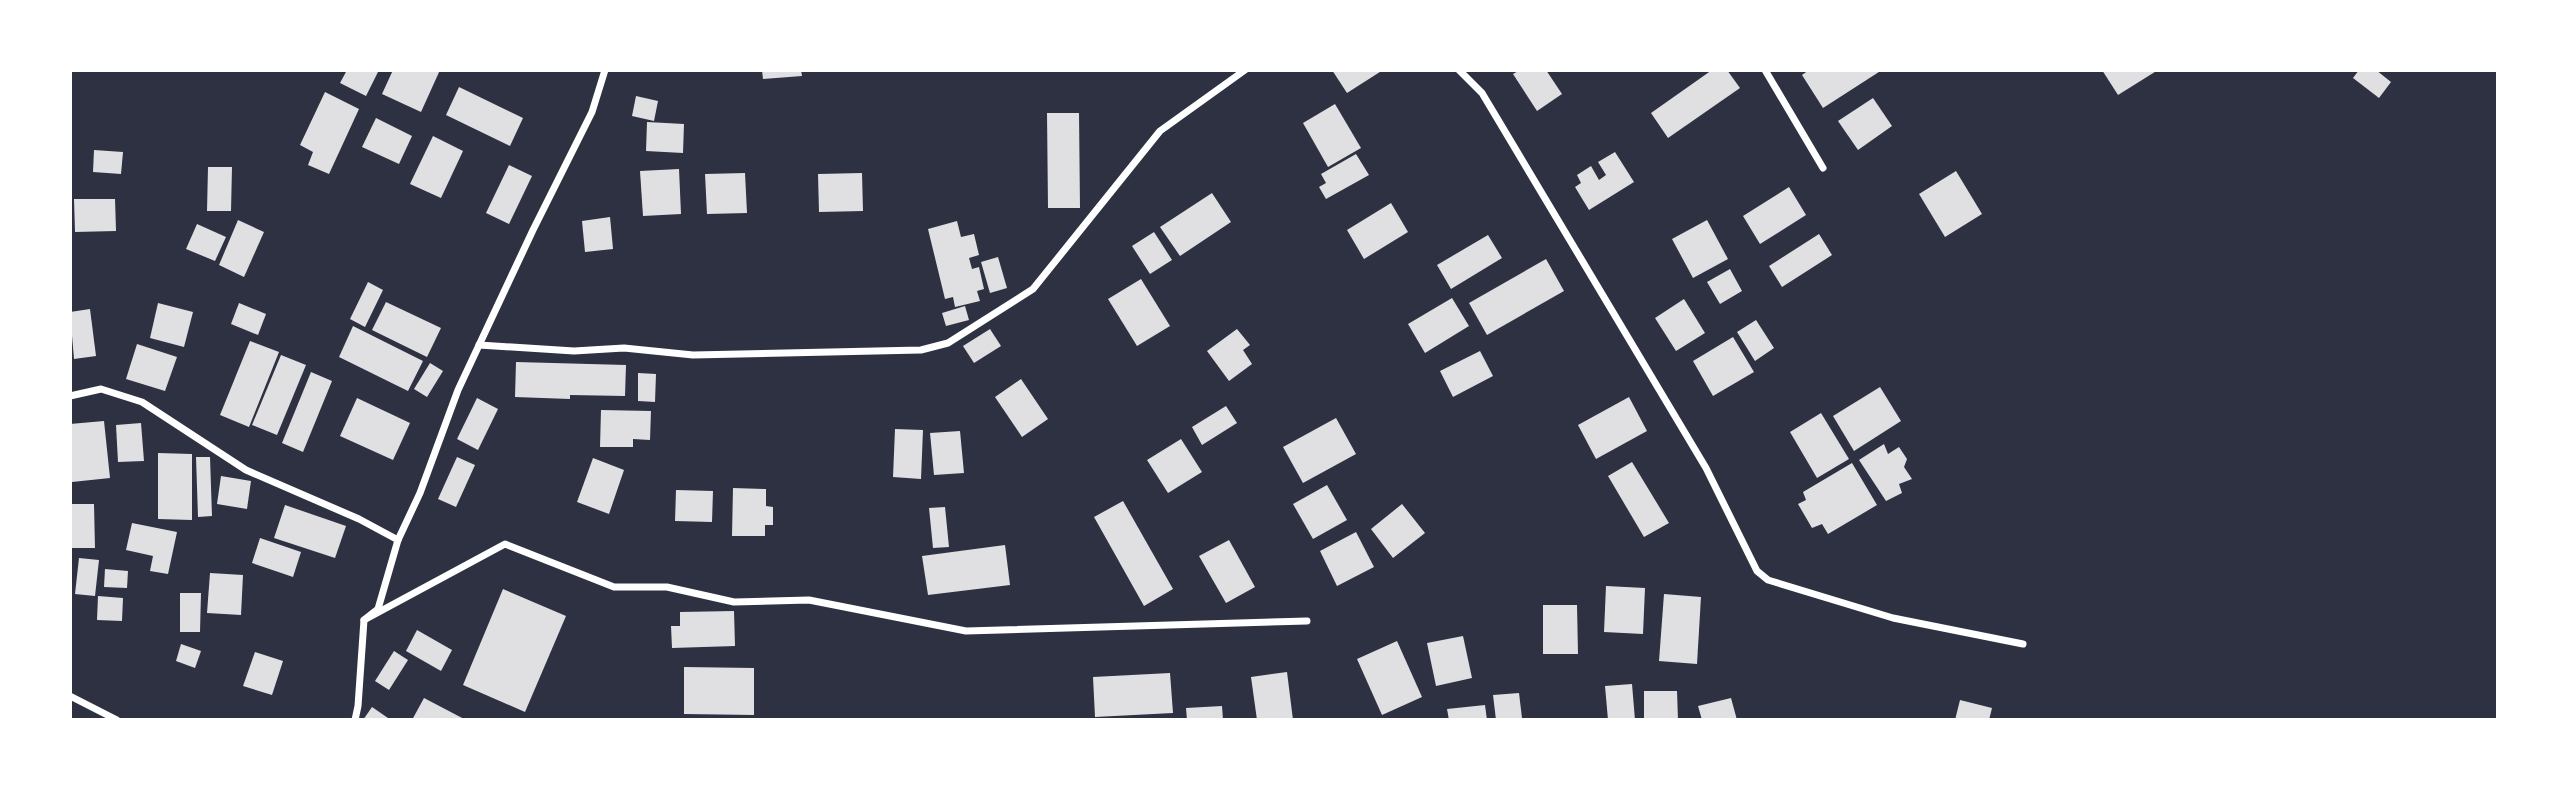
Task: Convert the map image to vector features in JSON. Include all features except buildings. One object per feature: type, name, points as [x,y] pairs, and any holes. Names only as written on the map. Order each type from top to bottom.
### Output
[{"type":"street","points":[[355,720],[364,620],[378,609],[398,540],[420,493],[458,390],[592,112],[605,70]]},
{"type":"street","points":[[480,345],[574,351],[624,348],[693,355],[921,350],[948,343],[1033,289],[1160,131],[1245,70]]},
{"type":"street","points":[[1459,70],[1482,93],[1706,468],[1757,571],[1768,580],[1893,618],[2022,644]]},
{"type":"street","points":[[1765,70],[1823,168]]},
{"type":"street","points":[[70,396],[101,389],[142,402],[246,470],[359,519],[398,540]]},
{"type":"street","points":[[364,620],[505,544],[614,587],[667,587],[734,602],[808,600],[966,631],[1307,621]]},
{"type":"street","points":[[70,696],[117,720]]}]
